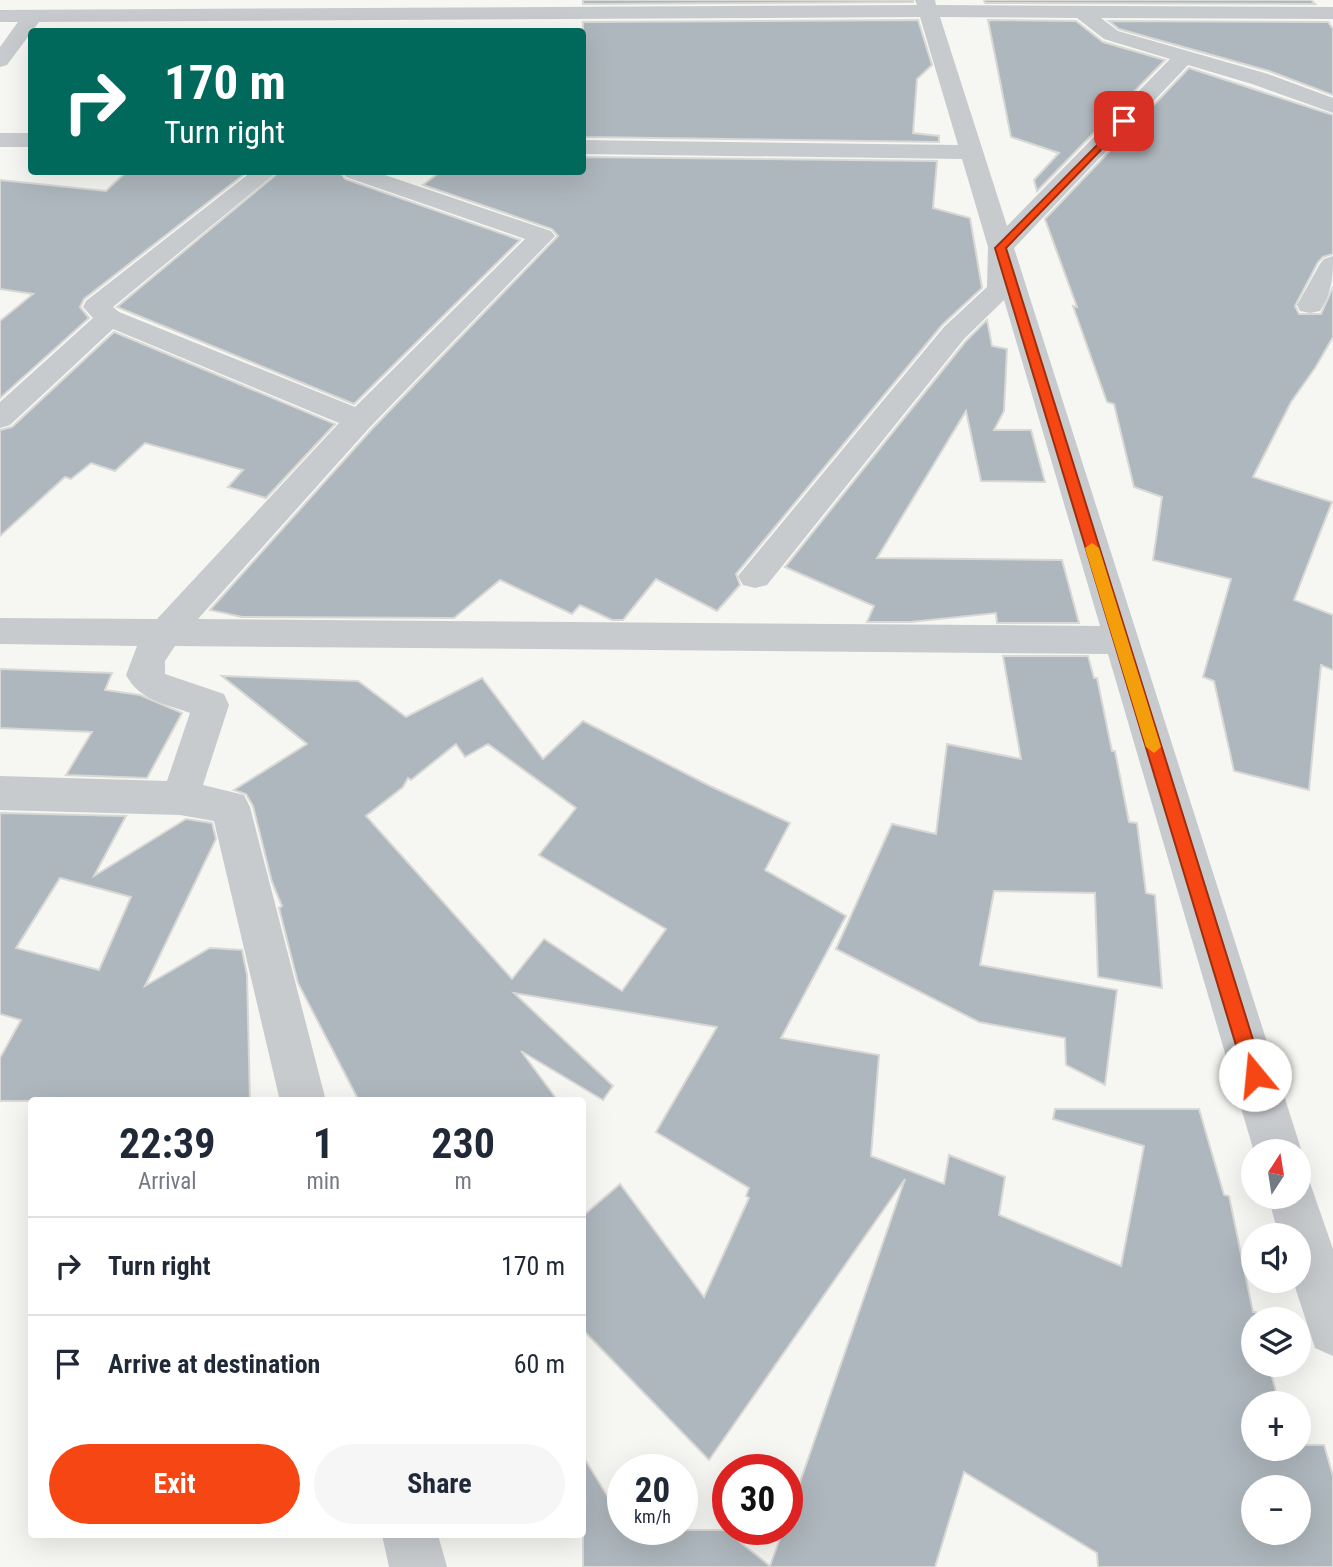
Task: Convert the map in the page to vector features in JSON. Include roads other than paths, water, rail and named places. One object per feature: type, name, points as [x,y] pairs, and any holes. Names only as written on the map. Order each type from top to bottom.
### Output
[{"type":"street","points":[[926,6],[1274,1139]]},
{"type":"street","points":[[0,16],[926,6],[1083,12],[1166,7],[1333,13]]},
{"type":"street","points":[[1083,12],[1111,34],[1260,79],[1333,106]]},
{"type":"street","points":[[0,61],[33,16]]},
{"type":"street","points":[[755,576],[954,333],[1000,289],[1000,248],[1184,57]]},
{"type":"street","points":[[0,140],[28,141]]},
{"type":"street","points":[[586,147],[971,152]]},
{"type":"street","points":[[261,175],[96,307],[109,318],[359,420]]},
{"type":"street","points":[[180,798],[211,705],[152,684],[144,675],[148,658],[165,633],[359,420],[542,236],[363,175]]},
{"type":"street","points":[[1310,305],[1333,264]]},
{"type":"street","points":[[0,418],[109,318]]},
{"type":"street","points":[[0,631],[1121,640]]},
{"type":"street","points":[[0,793],[180,798],[230,807],[302,1097]]},
{"type":"street","points":[[1308,1216],[1333,1330]]},
{"type":"street","points":[[411,1538],[418,1567]]}]
